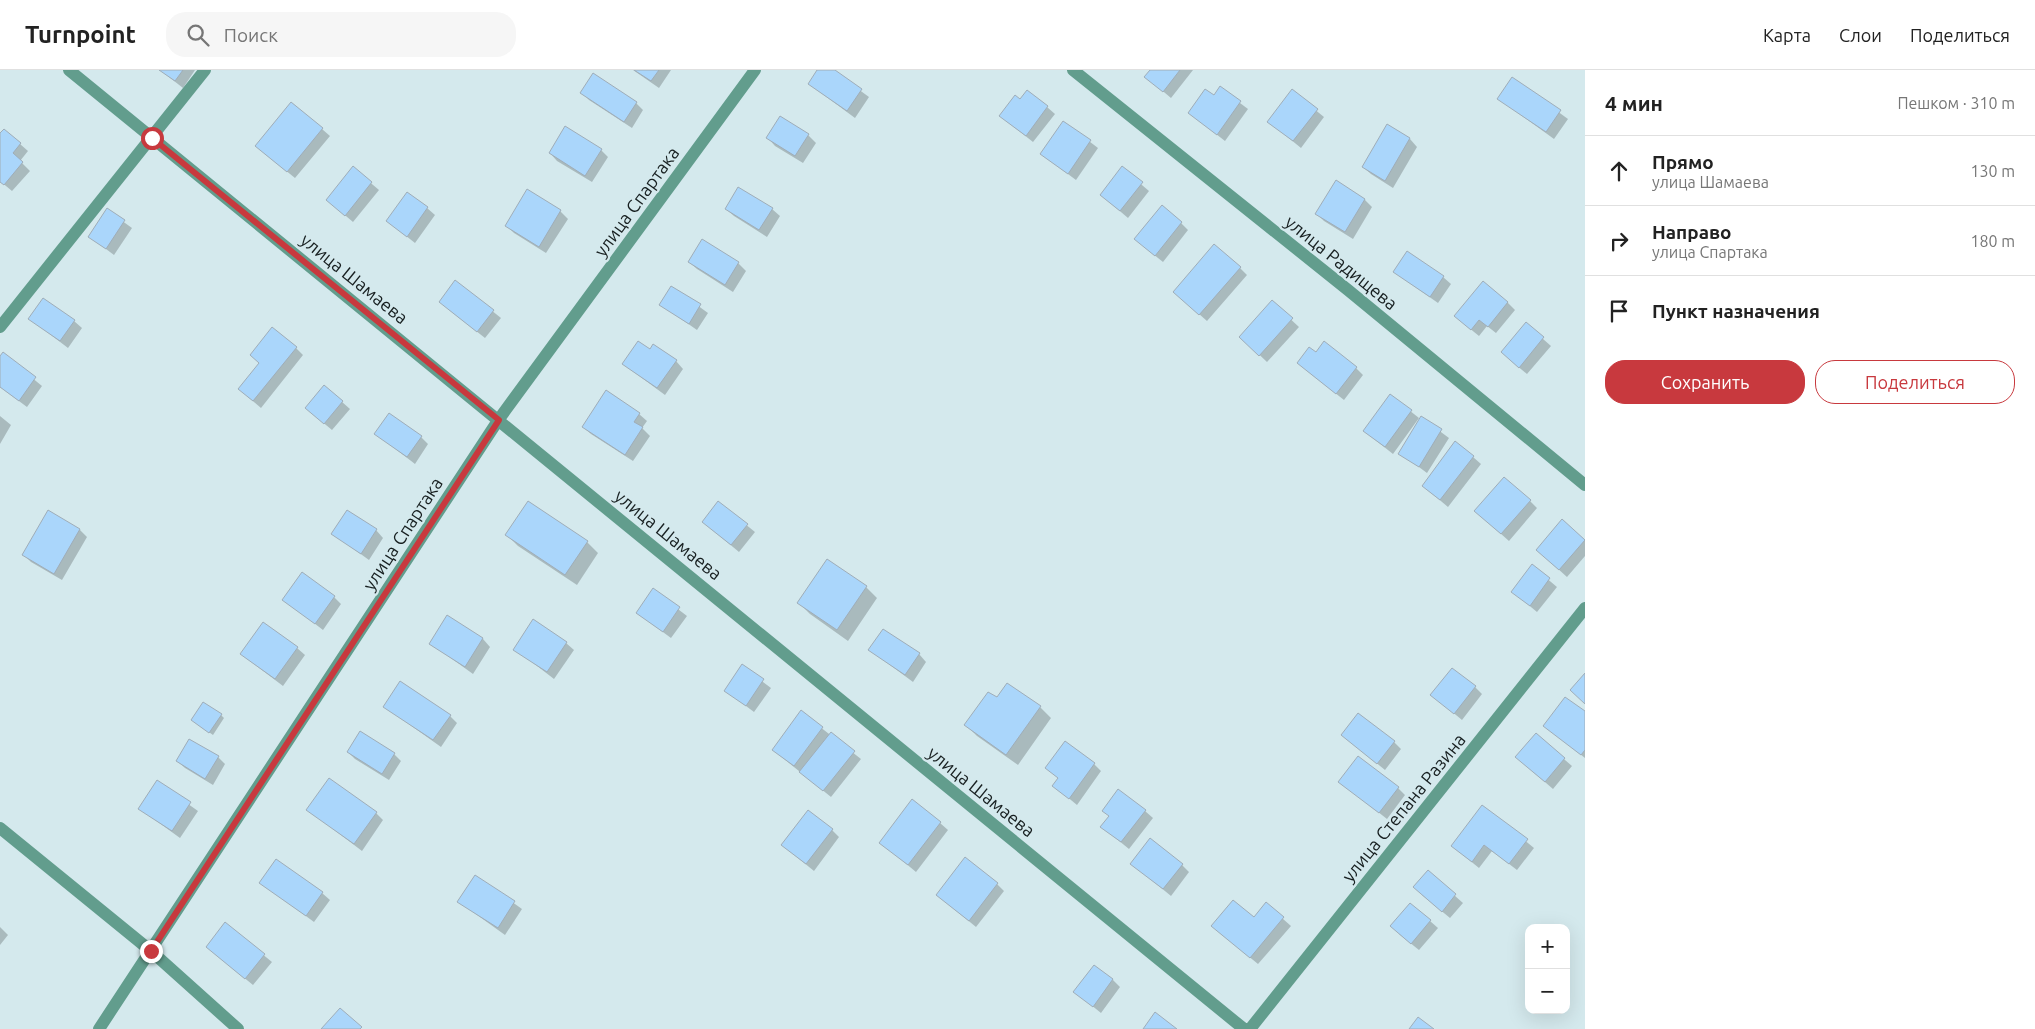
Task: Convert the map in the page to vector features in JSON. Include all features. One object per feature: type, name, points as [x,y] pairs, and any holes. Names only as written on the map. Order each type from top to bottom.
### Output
[{"type":"street","name":"улица Шамаева","points":[[69,70],[1244,1029]]},
{"type":"street","points":[[0,327],[205,70]]},
{"type":"street","name":"улица Спартака","points":[[99,1029],[499,420],[755,70]]},
{"type":"street","name":"улица Радищева","points":[[1073,70],[1348,290],[1585,485]]},
{"type":"street","name":"улица Степана Разина","points":[[1250,1029],[1585,608]]},
{"type":"street","points":[[0,828],[151,951],[238,1029]]},
{"type":"building","points":[[159,70],[183,70],[175,81]]},
{"type":"building","points":[[634,70],[659,70],[651,81]]},
{"type":"building","points":[[817,70],[835,70],[862,89],[847,111],[808,84]]},
{"type":"building","points":[[1150,70],[1180,70],[1163,92],[1144,77]]},
{"type":"building","points":[[593,73],[637,102],[624,122],[580,93]]},
{"type":"building","points":[[1512,77],[1561,110],[1546,132],[1497,99]]},
{"type":"building","points":[[1220,86],[1241,101],[1217,135],[1188,113],[1205,89],[1214,95]]},
{"type":"building","points":[[1292,89],[1318,109],[1293,141],[1267,122]]},
{"type":"building","points":[[1027,90],[1048,106],[1026,136],[999,116],[1015,95],[1020,99]]},
{"type":"building","points":[[291,102],[323,128],[287,172],[255,146]]},
{"type":"building","points":[[780,116],[809,134],[795,156],[766,138]]},
{"type":"building","points":[[1063,121],[1091,140],[1068,174],[1040,154]]},
{"type":"building","points":[[1387,124],[1410,138],[1385,181],[1362,167]]},
{"type":"building","points":[[565,126],[602,149],[585,176],[549,153]]},
{"type":"building","points":[[4,129],[21,143],[13,153],[23,162],[4,185],[0,182],[0,133]]},
{"type":"building","points":[[353,166],[372,182],[345,216],[326,200]]},
{"type":"building","points":[[1122,166],[1143,182],[1120,211],[1100,195]]},
{"type":"building","points":[[1336,180],[1365,199],[1345,232],[1315,214]]},
{"type":"building","points":[[738,187],[773,208],[759,230],[725,209]]},
{"type":"building","points":[[527,189],[561,210],[539,247],[505,226]]},
{"type":"building","points":[[407,192],[428,207],[407,237],[386,221]]},
{"type":"building","points":[[1162,205],[1182,222],[1155,256],[1134,239]]},
{"type":"building","points":[[107,208],[125,220],[106,249],[88,237]]},
{"type":"building","points":[[702,239],[739,262],[725,285],[688,262]]},
{"type":"building","points":[[1214,244],[1241,267],[1199,315],[1173,292]]},
{"type":"building","points":[[1407,251],[1444,276],[1430,297],[1393,272]]},
{"type":"building","points":[[455,280],[494,310],[477,332],[439,302]]},
{"type":"building","points":[[1483,281],[1508,302],[1488,327],[1479,320],[1471,330],[1454,316]]},
{"type":"building","points":[[671,286],[701,304],[689,324],[659,305]]},
{"type":"building","points":[[43,298],[75,320],[60,341],[28,319]]},
{"type":"building","points":[[1272,300],[1293,318],[1259,356],[1239,337]]},
{"type":"building","points":[[1526,322],[1544,337],[1519,368],[1501,352]]},
{"type":"building","points":[[272,327],[297,347],[253,401],[238,389],[259,363],[250,355]]},
{"type":"building","points":[[638,341],[650,349],[653,344],[677,360],[657,388],[622,364]]},
{"type":"building","points":[[1324,341],[1357,367],[1336,394],[1297,363],[1309,347],[1316,352]]},
{"type":"building","points":[[3,352],[36,377],[19,401],[0,387],[0,356]]},
{"type":"building","points":[[324,385],[343,401],[324,424],[305,408]]},
{"type":"building","points":[[606,390],[640,413],[634,422],[643,427],[625,455],[582,427]]},
{"type":"building","points":[[1390,394],[1412,410],[1385,447],[1363,431]]},
{"type":"building","points":[[389,413],[422,436],[407,457],[374,434]]},
{"type":"building","points":[[1421,416],[1442,429],[1419,467],[1398,454]]},
{"type":"building","points":[[1455,441],[1474,456],[1440,500],[1422,486]]},
{"type":"building","points":[[1504,477],[1531,500],[1501,534],[1474,511]]},
{"type":"building","points":[[528,501],[588,541],[565,575],[505,535]]},
{"type":"building","points":[[718,501],[748,524],[731,545],[702,522]]},
{"type":"building","points":[[48,510],[80,529],[54,574],[22,555]]},
{"type":"building","points":[[347,510],[377,529],[361,554],[331,534]]},
{"type":"building","points":[[1562,519],[1585,540],[1559,570],[1536,550]]},
{"type":"building","points":[[827,559],[867,586],[837,630],[797,603]]},
{"type":"building","points":[[1532,564],[1550,578],[1530,606],[1511,592]]},
{"type":"building","points":[[302,572],[335,596],[315,624],[282,600]]},
{"type":"building","points":[[653,588],[680,607],[663,632],[636,613]]},
{"type":"building","points":[[447,615],[483,638],[465,667],[429,644]]},
{"type":"building","points":[[533,619],[567,642],[547,672],[513,650]]},
{"type":"building","points":[[263,622],[298,647],[275,679],[240,654]]},
{"type":"building","points":[[883,629],[920,653],[905,675],[868,650]]},
{"type":"building","points":[[742,664],[764,679],[746,706],[724,691]]},
{"type":"building","points":[[1452,668],[1476,686],[1454,714],[1430,695]]},
{"type":"building","points":[[1585,673],[1585,704],[1570,690]]},
{"type":"building","points":[[400,681],[451,715],[433,740],[383,707]]},
{"type":"building","points":[[1007,683],[1041,706],[1006,755],[964,725],[988,692],[997,697]]},
{"type":"building","points":[[1565,697],[1585,711],[1585,750],[1581,755],[1543,726]]},
{"type":"building","points":[[203,702],[222,714],[209,733],[191,720]]},
{"type":"building","points":[[801,710],[823,727],[794,766],[772,750]]},
{"type":"building","points":[[1358,713],[1395,741],[1377,764],[1341,735]]},
{"type":"building","points":[[360,731],[395,753],[382,774],[347,752]]},
{"type":"building","points":[[831,732],[855,751],[823,791],[799,772]]},
{"type":"building","points":[[1536,733],[1565,758],[1545,782],[1515,757]]},
{"type":"building","points":[[189,739],[219,756],[205,779],[176,761]]},
{"type":"building","points":[[1065,741],[1095,763],[1069,799],[1052,786],[1058,778],[1045,768]]},
{"type":"building","points":[[1358,756],[1399,787],[1379,813],[1338,782]]},
{"type":"building","points":[[329,778],[377,812],[354,844],[306,810]]},
{"type":"building","points":[[157,780],[191,802],[172,831],[138,809]]},
{"type":"building","points":[[1118,789],[1146,810],[1121,842],[1100,827],[1109,816],[1102,811]]},
{"type":"building","points":[[912,799],[941,822],[908,865],[879,843]]},
{"type":"building","points":[[1482,805],[1528,839],[1509,864],[1484,845],[1472,862],[1451,846]]},
{"type":"building","points":[[808,810],[833,829],[806,864],[781,845]]},
{"type":"building","points":[[1150,838],[1183,864],[1163,889],[1130,864]]},
{"type":"building","points":[[965,857],[998,883],[969,921],[936,895]]},
{"type":"building","points":[[276,859],[323,892],[306,916],[259,883]]},
{"type":"building","points":[[1428,870],[1456,894],[1442,912],[1413,887]]},
{"type":"building","points":[[475,875],[515,901],[498,928],[457,902]]},
{"type":"building","points":[[1233,900],[1254,917],[1266,902],[1284,917],[1250,958],[1211,926]]},
{"type":"building","points":[[1410,903],[1431,920],[1411,944],[1390,926]]},
{"type":"building","points":[[225,922],[265,954],[245,979],[206,947]]},
{"type":"building","points":[[1094,965],[1113,979],[1093,1007],[1073,992]]},
{"type":"building","points":[[340,1008],[362,1027],[360,1029],[321,1029]]},
{"type":"building","points":[[1155,1012],[1177,1029],[1143,1029]]},
{"type":"building","points":[[1418,1017],[1434,1029],[1409,1029]]},
{"type":"route","points":[[151,951],[499,420],[152,138]]}]
